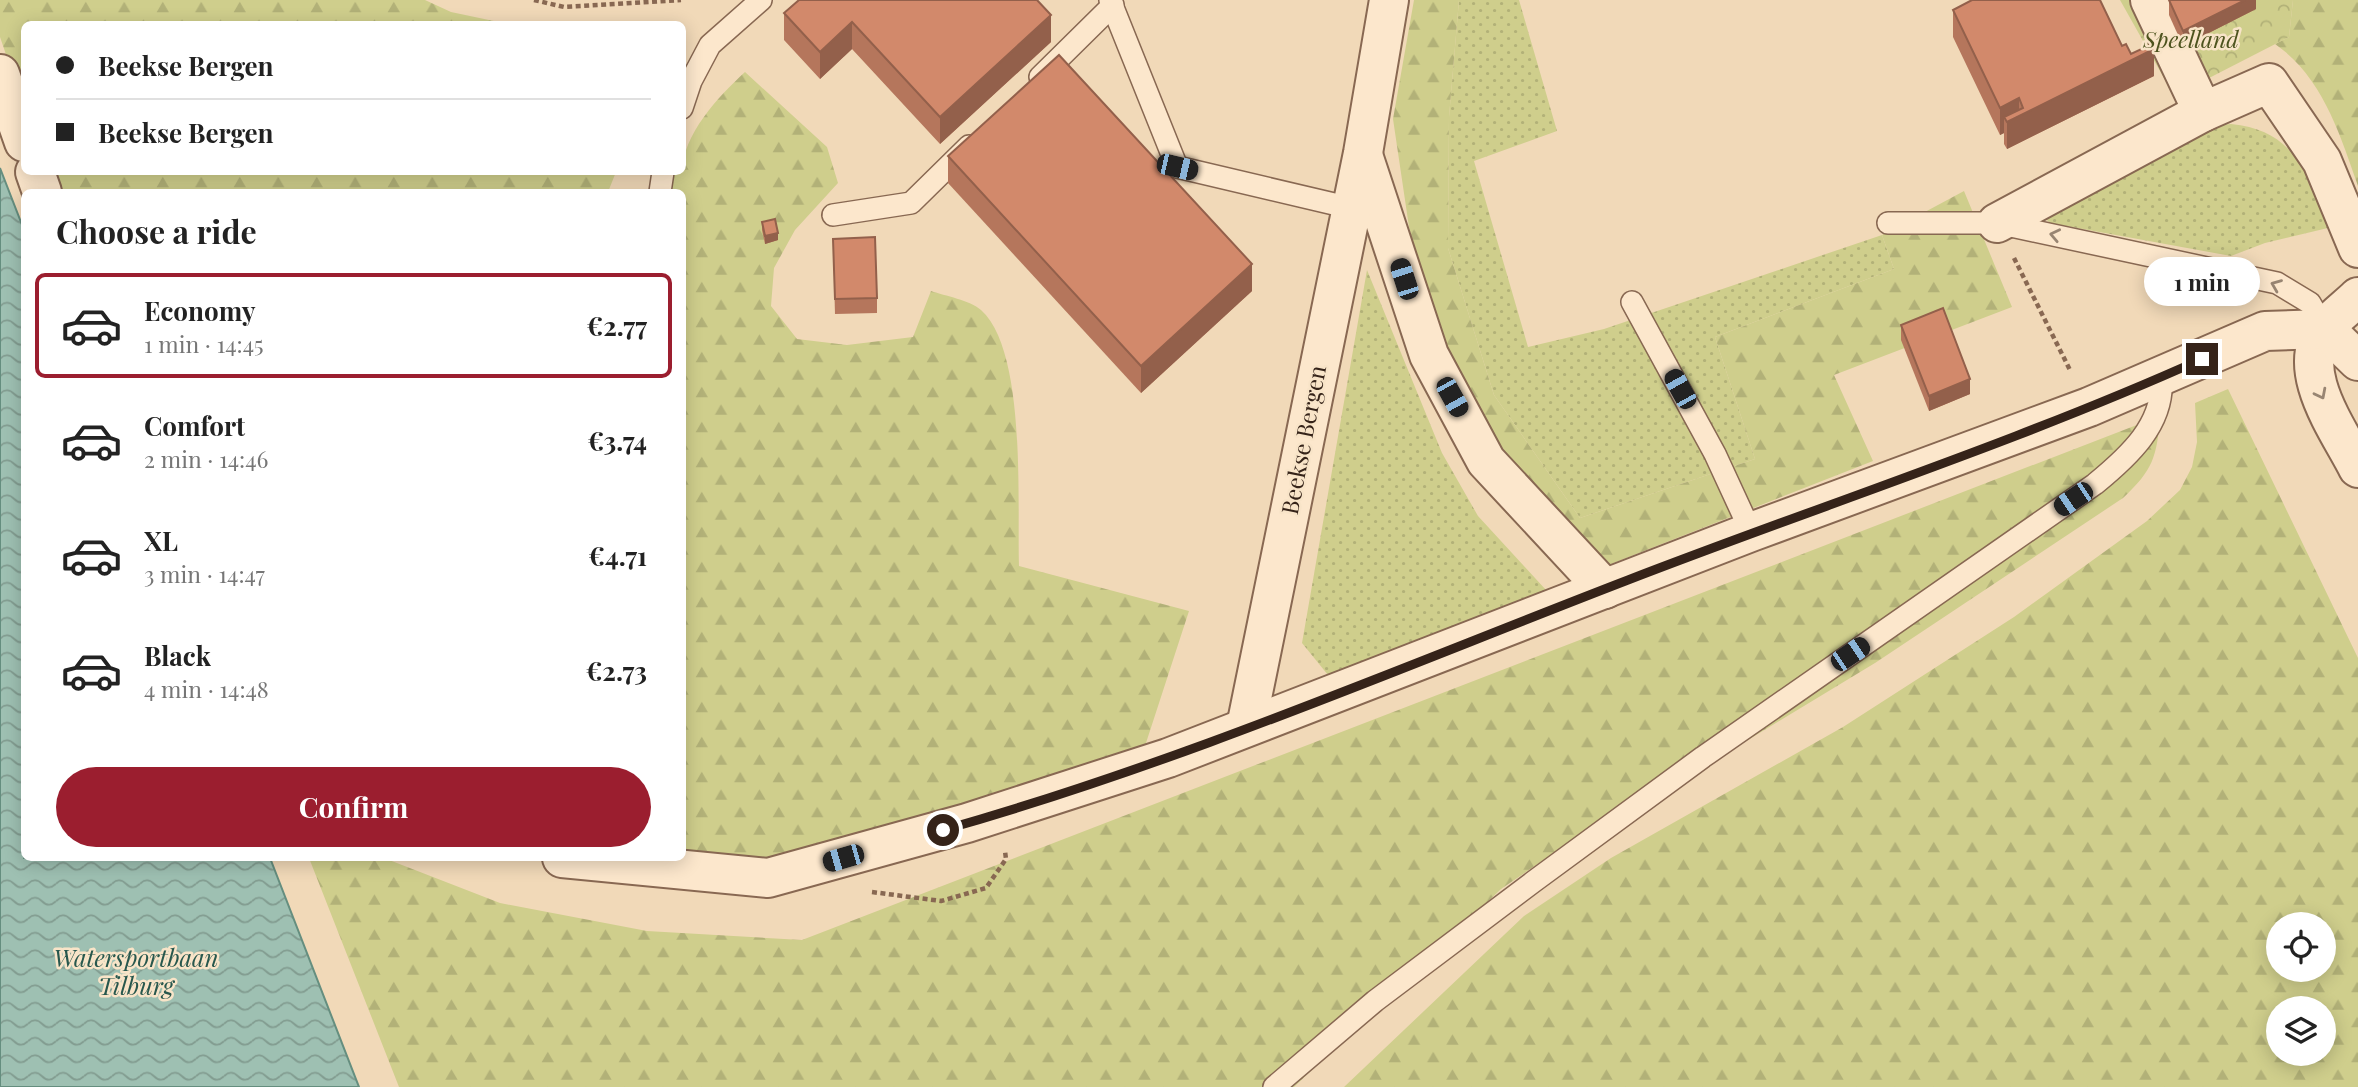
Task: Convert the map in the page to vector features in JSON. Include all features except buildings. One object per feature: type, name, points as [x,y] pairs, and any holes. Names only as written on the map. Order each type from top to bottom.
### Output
[{"type":"street","name":"Beekse Bergen","points":[[1246,727],[1363,153],[1390,0]]},
{"type":"street","points":[[2150,0],[2203,112]]},
{"type":"street","points":[[0,74],[21,134]]},
{"type":"street","points":[[1997,223],[2203,112],[2269,83],[2322,161],[2358,248]]},
{"type":"street","name":"Beekse Bergen","points":[[1363,153],[1429,355],[1486,461],[1605,589]]},
{"type":"street","points":[[2358,298],[2325,329],[2315,353],[2315,383],[2358,468]]},
{"type":"street","points":[[593,861],[768,878],[967,823],[1168,758],[1751,533],[2089,407],[2264,331],[2325,329],[2358,361]]},
{"type":"lane","points":[[686,95],[710,45],[761,0]]},
{"type":"lane","points":[[1027,90],[1112,2],[1177,167],[1351,208]]},
{"type":"lane","points":[[833,215],[911,203],[988,127]]},
{"type":"lane","points":[[1888,223],[1997,223],[2277,283],[2310,303],[2325,329]]},
{"type":"lane","points":[[1632,302],[1715,454],[1751,533]]},
{"type":"lane","points":[[1275,1087],[1375,1001],[1533,882],[1703,757],[2116,467],[2126,458],[2149,426],[2163,398],[2161,378]]},
{"type":"path","points":[[534,0],[564,8],[681,0]]},
{"type":"path","points":[[1997,223],[2089,407]]},
{"type":"green space","points":[[0,0],[425,0],[451,12],[494,21],[21,21],[21,98],[0,37]]},
{"type":"green space","points":[[1414,0],[1459,0],[1449,117],[1448,248],[1494,395],[1580,518],[1755,459],[1715,337],[1894,269],[1882,235],[1964,191],[2012,307],[1834,375],[1873,461],[1593,571],[1505,463],[1455,380],[1430,311],[1409,227],[1393,119]]},
{"type":"green space","points":[[1459,0],[1519,0],[1557,131],[1474,161],[1528,347],[1604,329],[1882,235],[1894,269],[1715,337],[1755,459],[1580,518],[1494,395],[1448,248],[1449,117]]},
{"type":"green space","name":"Speelland","points":[[2120,0],[2293,0],[2289,37],[2174,96]]},
{"type":"green space","points":[[2293,0],[2358,0],[2358,186],[2336,127],[2317,89],[2291,57],[2275,44],[2289,37]]},
{"type":"green space","points":[[745,72],[827,147],[838,183],[795,230],[774,268],[771,306],[797,339],[847,345],[913,337],[931,291],[964,301],[981,310],[996,330],[1013,393],[1018,469],[1019,566],[1189,611],[1145,746],[858,847],[730,865],[686,859],[686,189],[665,189],[672,175],[686,175],[688,144],[704,117]]},
{"type":"green space","points":[[2231,124],[2271,135],[2285,146],[2306,174],[2332,227],[2265,243],[2231,256],[2050,223],[2046,219],[2046,214],[2221,125]]},
{"type":"green space","points":[[48,175],[615,175],[609,189],[53,189]]},
{"type":"green space","points":[[1367,270],[1442,453],[1478,516],[1546,590],[1328,675],[1302,643]]},
{"type":"green space","points":[[2228,389],[2358,658],[2358,1087],[1344,1087],[1524,916],[1611,858],[1843,727],[2014,617],[2147,521],[2180,490],[2192,467],[2197,442],[2195,403]]},
{"type":"green space","points":[[2160,416],[2152,462],[2123,498],[1875,663],[1748,740],[1614,812],[1501,889],[1294,1087],[399,1087],[310,861],[392,861],[500,903],[647,931],[802,940]]},
{"type":"water","name":"Watersportbaan Tilburg","points":[[0,168],[21,222],[21,861],[271,861],[359,1087],[0,1087]]},
{"type":"route","points":[[943,830],[1168,758],[1751,533],[2089,407],[2202,359]]}]
